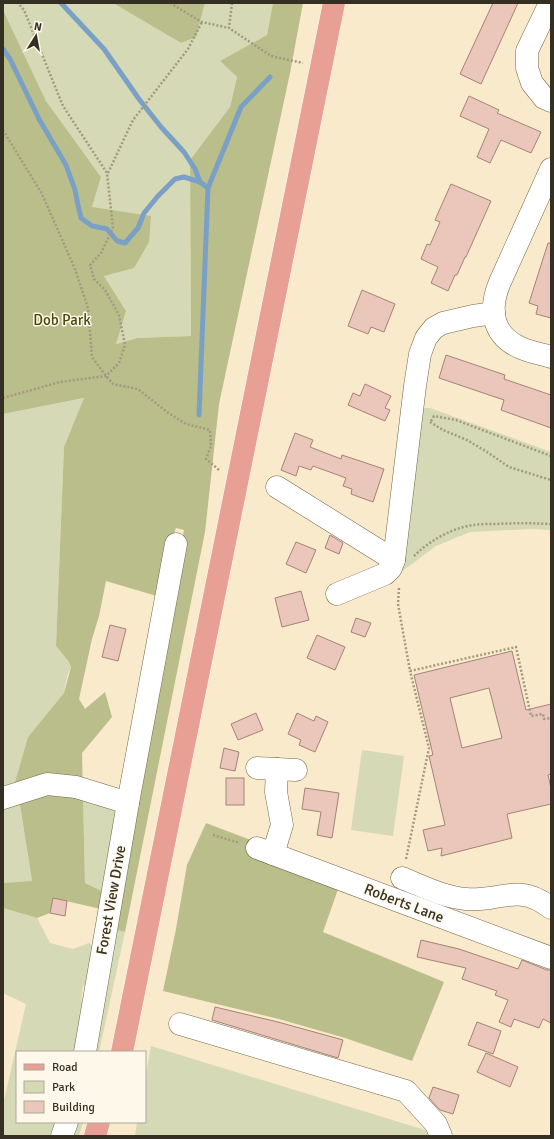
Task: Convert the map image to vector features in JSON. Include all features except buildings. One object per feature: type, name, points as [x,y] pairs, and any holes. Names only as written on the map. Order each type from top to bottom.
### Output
[{"type":"main road","points":[[122,1049],[334,3]]},
{"type":"main road","points":[[94,1136],[99,1123]]},
{"type":"main road","points":[[108,1136],[111,1123]]},
{"type":"street","points":[[550,3],[527,51],[527,68],[532,83],[544,98],[551,101]]},
{"type":"street","points":[[483,314],[493,306],[495,293],[551,169]]},
{"type":"street","points":[[393,567],[408,435],[420,354],[426,338],[434,328],[444,322],[483,314],[494,316],[497,327],[504,336],[520,348],[551,357]]},
{"type":"street","points":[[277,487],[393,567]]},
{"type":"street","name":"Forest View Drive","points":[[85,1051],[128,803],[176,544]]},
{"type":"street","points":[[337,594],[393,567]]},
{"type":"street","points":[[265,851],[282,825],[276,792],[276,769]]},
{"type":"street","points":[[3,798],[47,784],[76,787],[128,803]]},
{"type":"street","name":"Roberts Lane","points":[[265,851],[551,958]]},
{"type":"street","points":[[402,878],[452,897],[468,900],[519,894],[530,896],[551,908]]},
{"type":"street","points":[[180,1024],[406,1090],[436,1124],[441,1136]]},
{"type":"street","points":[[62,1136],[67,1123]]},
{"type":"path","points":[[3,398],[60,382],[106,376],[119,363],[125,344],[119,315],[105,290],[94,279],[90,265],[101,253],[113,228],[107,173],[63,106],[24,10],[18,3]]},
{"type":"path","points":[[170,3],[202,22],[228,28],[271,56],[321,68]]},
{"type":"path","points":[[228,28],[232,3]]},
{"type":"path","points":[[107,173],[133,120],[188,49],[202,22]]},
{"type":"path","points":[[3,130],[42,194],[75,269],[88,308],[92,357],[112,382],[138,389],[167,412],[186,424],[210,430],[211,446],[206,459],[221,471]]},
{"type":"path","points":[[430,422],[434,416],[456,420],[551,456]]},
{"type":"path","points":[[423,422],[430,422],[443,430],[466,440],[487,452],[509,468],[551,480]]},
{"type":"path","points":[[402,878],[429,748],[410,671],[393,567],[423,547],[452,532],[474,525],[519,523],[551,524]]},
{"type":"path","points":[[410,671],[516,647],[531,716],[543,714],[544,719],[551,718]]},
{"type":"path","points":[[213,835],[265,851]]},
{"type":"green space","points":[[3,3],[113,3],[181,43],[196,37],[205,3],[273,3],[267,35],[220,61],[237,77],[230,107],[190,160],[191,336],[137,338],[115,344],[126,311],[104,276],[92,207],[101,177],[46,101],[3,10]]},
{"type":"green space","points":[[113,3],[205,3],[196,37],[181,43]]},
{"type":"green space","name":"Dob Park","points":[[273,3],[303,3],[290,73],[219,404],[205,532],[125,932],[113,929],[184,530],[176,528],[166,556],[160,597],[106,581],[79,699],[85,709],[105,692],[112,717],[82,753],[85,883],[108,894],[105,910],[53,898],[50,913],[37,918],[3,908],[3,883],[32,881],[20,805],[13,789],[28,737],[64,693],[71,667],[69,662],[56,646],[64,447],[84,398],[3,414],[3,10],[46,101],[101,177],[92,207],[151,216],[149,242],[134,268],[104,276],[126,311],[116,344],[137,338],[191,336],[190,160],[230,107],[237,77],[220,61],[267,35]]},
{"type":"green space","points":[[85,398],[64,447],[56,646],[69,662],[71,667],[67,676],[64,693],[28,737],[13,789],[20,805],[32,882],[3,883],[3,414]]},
{"type":"green space","points":[[423,408],[430,408],[551,452],[551,530],[531,529],[470,532],[436,546],[400,573]]},
{"type":"green space","points":[[362,750],[404,756],[393,836],[351,830]]},
{"type":"green space","points":[[83,796],[119,809],[108,894],[85,883]]},
{"type":"green space","points":[[206,823],[343,875],[323,932],[444,982],[412,1061],[345,1038],[279,1019],[163,991],[187,865]]},
{"type":"green space","points":[[3,908],[37,918],[50,943],[73,949],[89,943],[98,951],[93,984],[83,986],[81,1000],[85,1008],[78,1051],[16,1051],[16,1123],[59,1123],[54,1136],[3,1136],[3,1105],[26,1004],[3,993]]},
{"type":"green space","points":[[113,929],[125,932],[99,1051],[90,1051]]},
{"type":"green space","points":[[151,1046],[425,1130],[429,1136],[135,1136],[137,1123],[146,1123],[146,1074]]},
{"type":"green space","points":[[72,1123],[83,1123],[79,1136],[69,1136]]},
{"type":"waterway","points":[[61,3],[104,49],[139,99],[161,127],[184,152],[195,169],[200,182]]},
{"type":"waterway","points":[[3,49],[10,59],[39,119],[66,165],[75,190],[81,218],[92,226],[107,229],[117,241],[125,243],[138,228],[144,213],[175,179],[184,177],[200,182],[208,188],[241,107],[270,77]]},
{"type":"waterway","points":[[199,415],[208,188]]}]
